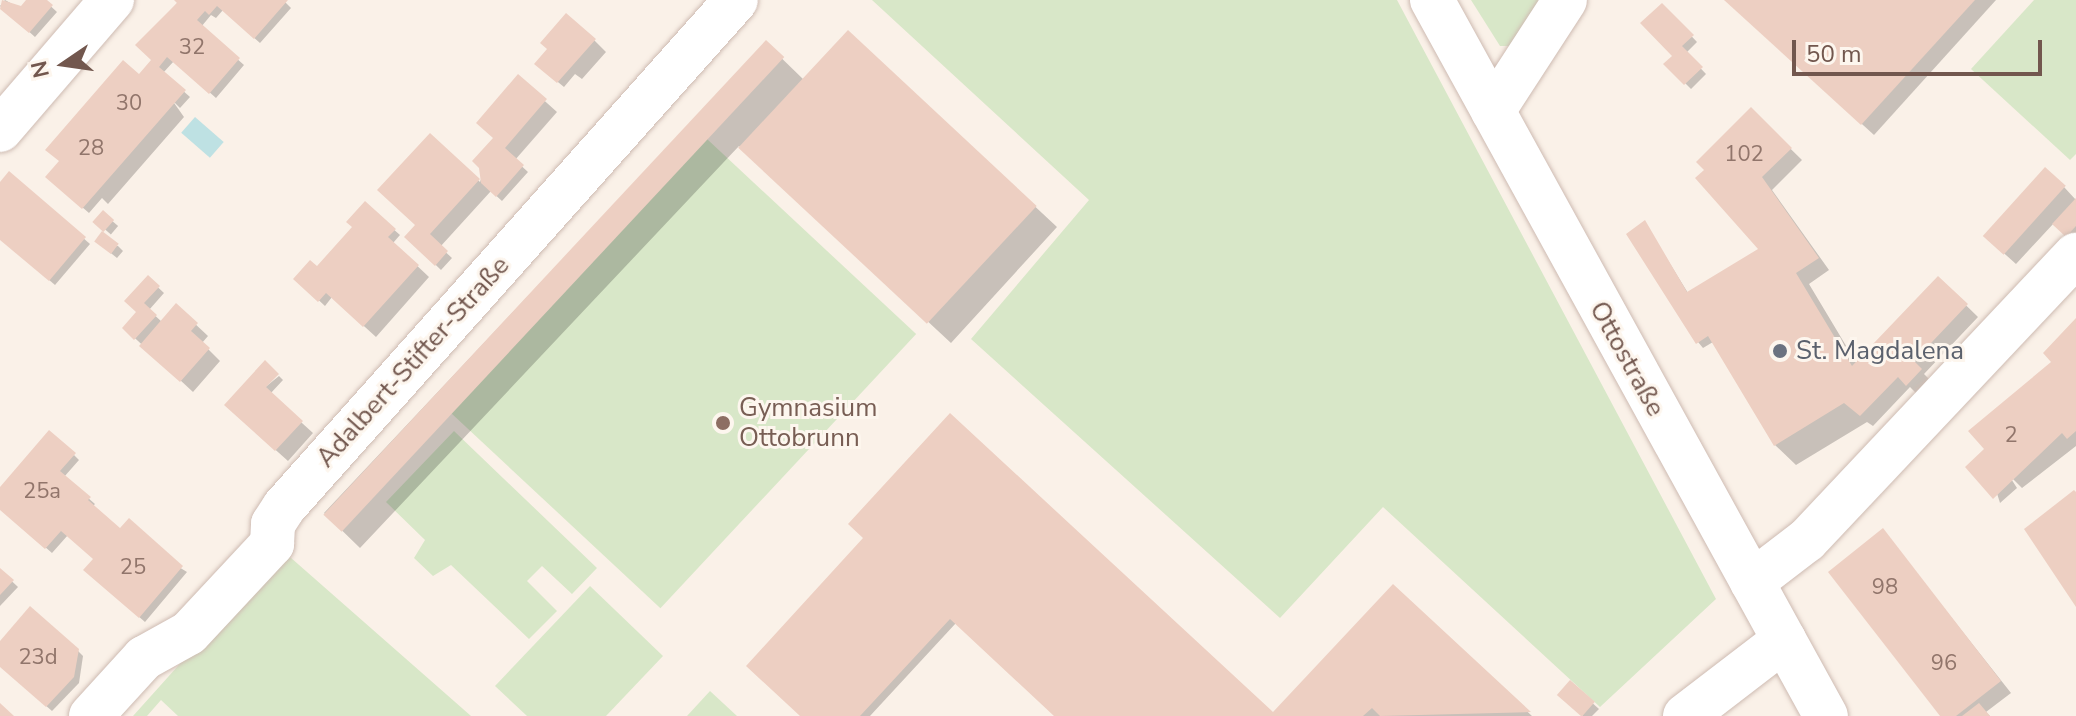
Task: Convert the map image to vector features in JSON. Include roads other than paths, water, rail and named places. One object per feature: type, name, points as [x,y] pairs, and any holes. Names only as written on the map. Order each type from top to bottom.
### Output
[{"type":"street","points":[[0,130],[112,0]]},
{"type":"street","name":"Adalbert-Stifter-Straße","points":[[91,716],[144,658],[189,633],[272,544],[273,524],[284,507],[736,0]]},
{"type":"street","name":"Ottostraße","points":[[1432,0],[1826,716]]},
{"type":"street","points":[[1493,111],[1565,0]]},
{"type":"street","points":[[1752,582],[1807,540],[2076,255]]},
{"type":"street","points":[[1685,716],[1784,640]]},
{"type":"water","points":[[195,117],[224,142],[210,158],[181,133]]},
{"type":"place","name":"St. Magdalena","points":[[1780,351]]},
{"type":"place","name":"Gymnasium Ottobrunn","points":[[723,423]]}]
